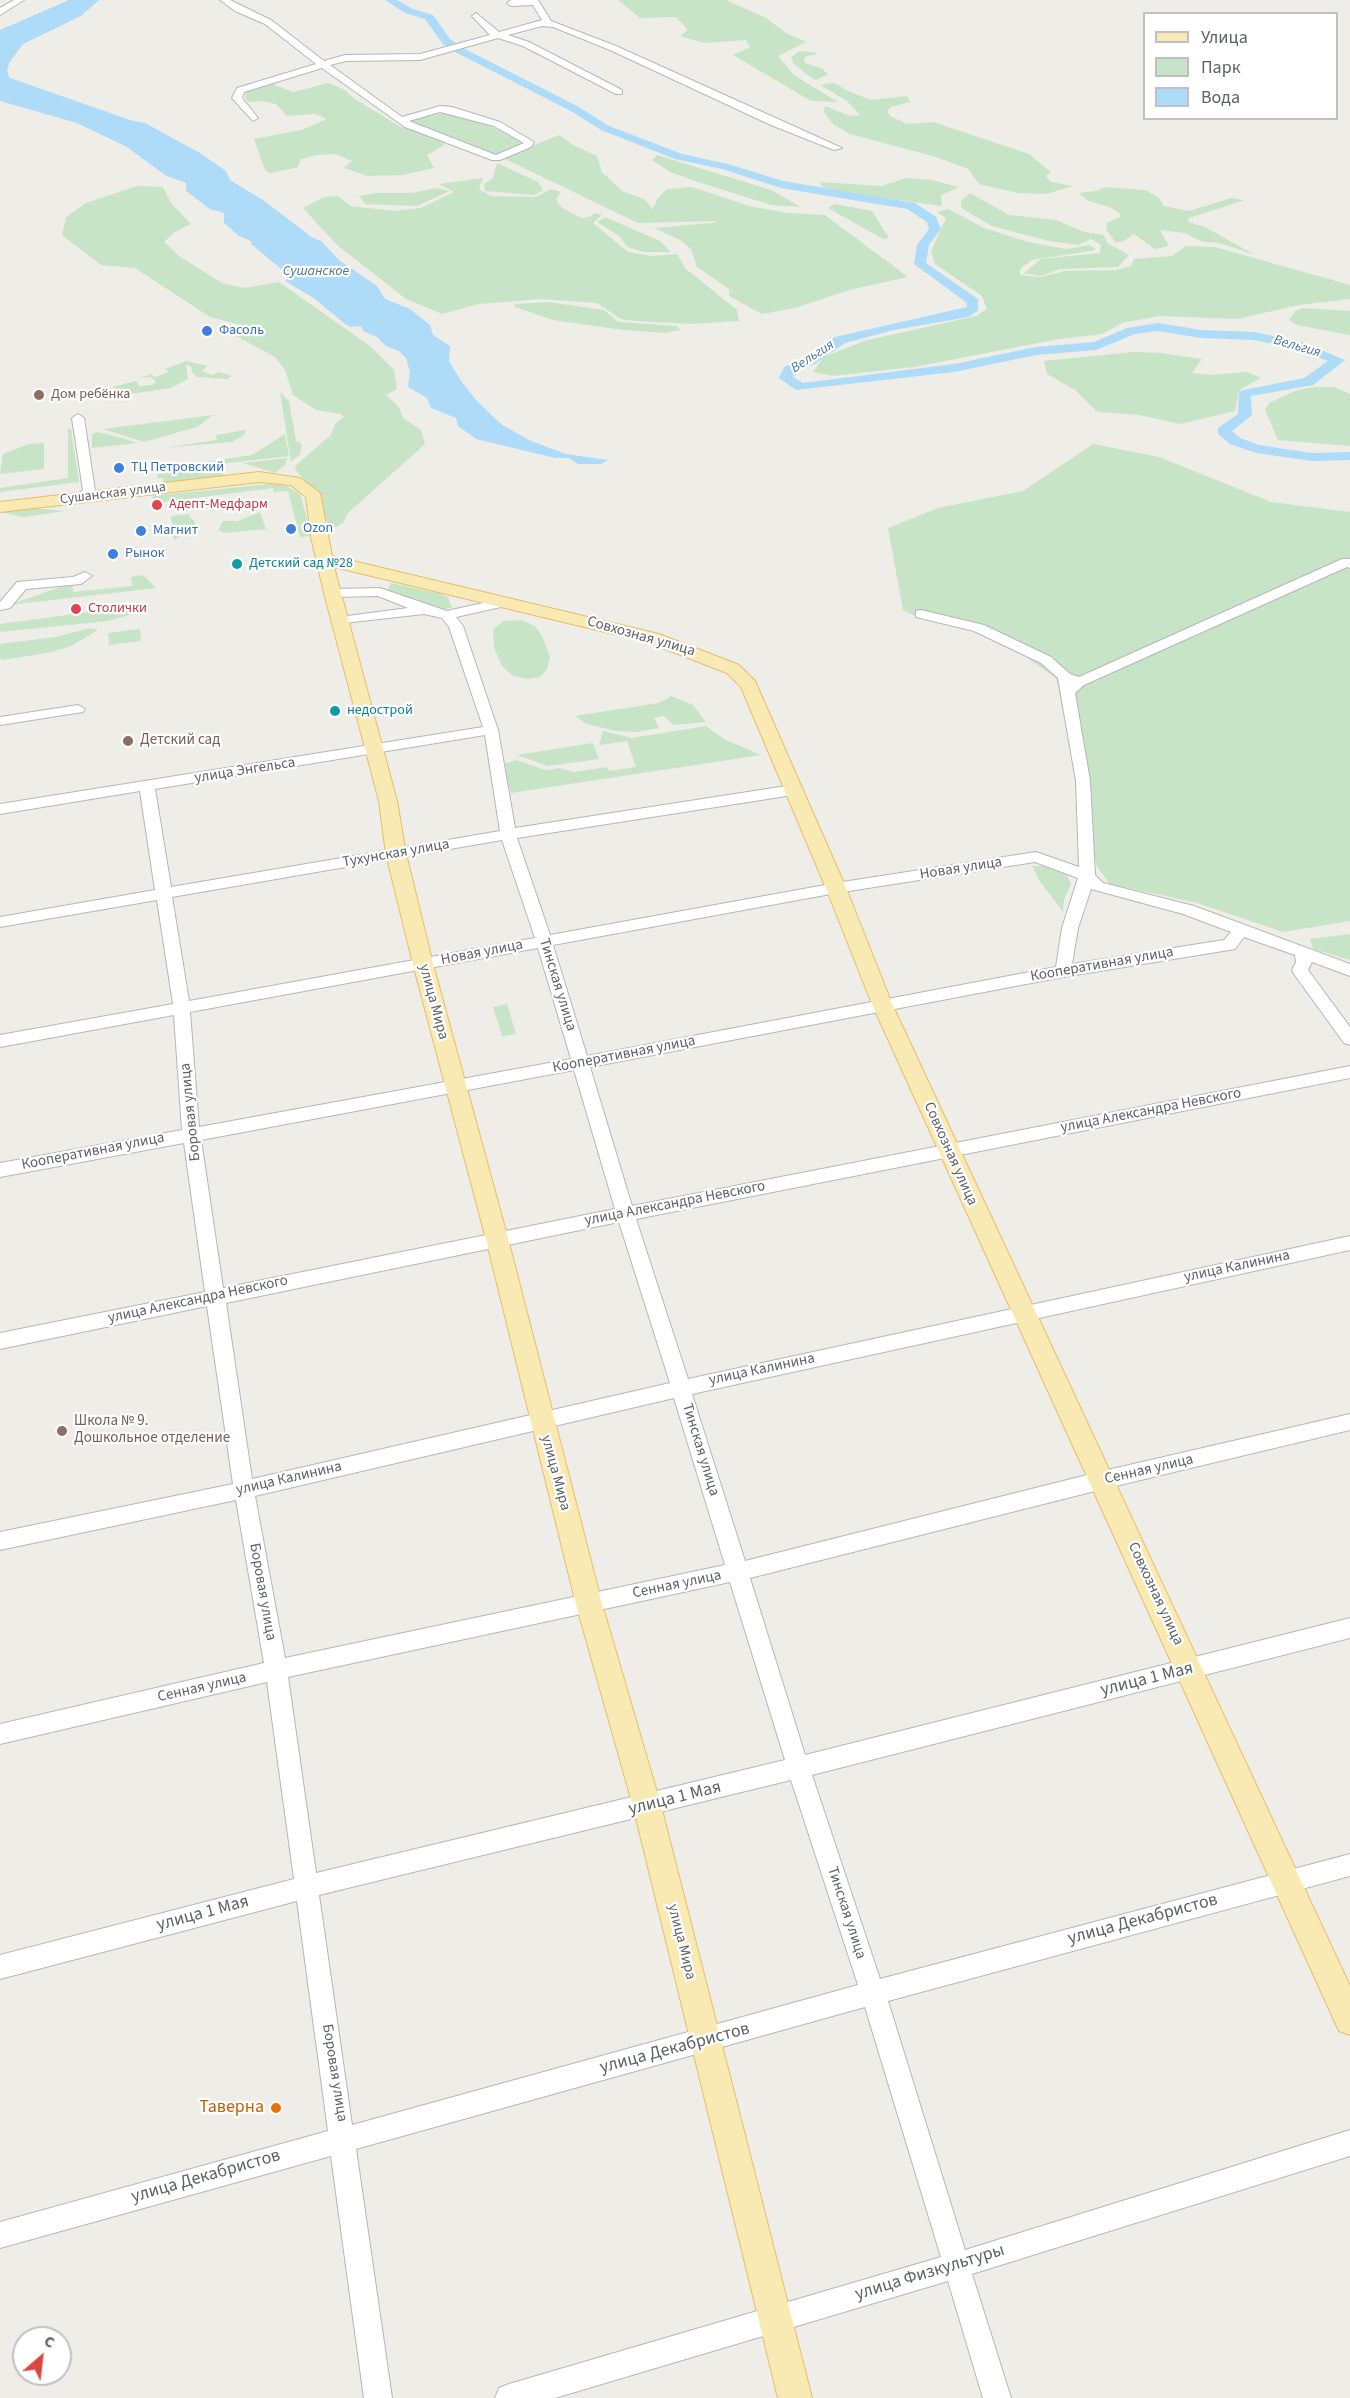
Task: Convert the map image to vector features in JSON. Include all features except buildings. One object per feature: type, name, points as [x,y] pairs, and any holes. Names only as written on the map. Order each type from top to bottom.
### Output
[{"type":"main road","name":"Сушанская улица","points":[[0,507],[259,477],[283,478],[302,484],[314,496],[324,553]]},
{"type":"main road","name":"Совхозная улица","points":[[324,553],[393,576],[653,638],[733,669],[749,685],[837,888],[882,1004],[1350,2020]]},
{"type":"main road","name":"улица Мира","points":[[324,553],[332,593],[388,801],[396,854],[423,964],[497,1239],[589,1604],[647,1806],[795,2398]]},
{"type":"street","points":[[0,12],[20,0]]},
{"type":"street","points":[[224,0],[268,22],[401,120],[496,158],[528,145],[529,142],[496,124],[453,110],[440,109],[401,120]]},
{"type":"street","points":[[511,3],[534,1],[546,17],[547,23]]},
{"type":"street","points":[[476,16],[495,34],[526,44],[619,92]]},
{"type":"street","points":[[253,118],[237,98],[240,90],[321,63],[370,56],[420,57],[530,24],[547,23],[613,48],[774,123],[837,148]]},
{"type":"street","points":[[78,418],[89,491],[80,498]]},
{"type":"street","points":[[1071,683],[1349,562]]},
{"type":"street","points":[[0,606],[4,605],[22,585],[76,581],[85,576]]},
{"type":"street","points":[[380,592],[393,576]]},
{"type":"street","name":"Тинская улица","points":[[449,588],[456,626],[491,730],[508,834],[544,941],[625,1214],[681,1388],[736,1572],[873,1993],[997,2398]]},
{"type":"street","points":[[332,593],[380,592],[426,610]]},
{"type":"street","points":[[340,621],[426,610],[453,613],[505,602]]},
{"type":"street","points":[[921,614],[979,628],[1046,660],[1071,683],[1072,725],[1083,781],[1089,884],[1070,928],[1063,971]]},
{"type":"street","points":[[0,721],[78,709]]},
{"type":"street","name":"улица Энгельса","points":[[0,809],[374,751],[491,730]]},
{"type":"street","name":"Боровая улица","points":[[147,787],[182,1009],[192,1133],[243,1490],[276,1670],[344,2138],[378,2398]]},
{"type":"street","name":"Тухунская улица","points":[[0,921],[163,895],[508,834],[794,790]]},
{"type":"street","name":"Новая улица","points":[[0,1041],[837,888],[1036,857],[1089,884]]},
{"type":"street","points":[[1089,884],[1188,910],[1350,970]]},
{"type":"street","name":"Кооперативная улица","points":[[0,1170],[192,1133],[455,1087],[882,1004],[1063,971],[1229,945],[1241,929]]},
{"type":"street","points":[[1302,952],[1304,962],[1300,970],[1350,1039]]},
{"type":"street","name":"улица Александра Невского","points":[[0,1341],[497,1239],[1350,1072]]},
{"type":"street","name":"улица Калинина","points":[[0,1540],[243,1490],[681,1388],[1350,1243]]},
{"type":"street","name":"Сенная улица","points":[[0,1734],[276,1670],[736,1572],[1103,1480],[1350,1422]]},
{"type":"street","name":"улица 1 Мая","points":[[0,1967],[306,1887],[647,1806],[1350,1628]]},
{"type":"street","name":"улица Декабристов","points":[[0,2235],[873,1993],[1350,1865]]},
{"type":"street","name":"улица Физкультуры","points":[[509,2398],[955,2266],[1350,2143]]},
{"type":"green space","points":[[618,0],[726,0],[766,18],[786,33],[806,42],[778,56],[795,76],[838,102],[811,101],[733,55],[750,47],[746,40],[704,43],[680,36],[688,30],[676,17],[640,18]]},
{"type":"green space","points":[[800,51],[819,53],[804,57],[805,63],[821,68],[828,74],[816,80],[794,64],[791,57]]},
{"type":"green space","points":[[328,83],[343,89],[399,126],[444,142],[443,146],[427,155],[434,168],[402,175],[367,176],[344,168],[352,161],[336,154],[301,159],[298,167],[270,173],[265,170],[254,139],[301,130],[327,119],[315,114],[287,116],[276,104],[262,101],[248,102],[245,97],[246,92],[273,84],[293,92]]},
{"type":"green space","points":[[834,83],[871,100],[907,96],[910,102],[891,107],[887,111],[890,116],[907,124],[933,122],[1029,154],[1051,172],[1046,176],[1051,182],[1073,186],[1046,194],[1017,193],[979,184],[968,169],[936,157],[850,134],[834,125],[824,112],[825,106],[850,116],[860,115],[847,101],[822,86]]},
{"type":"green space","points":[[445,113],[478,121],[517,138],[522,145],[496,155],[464,141],[432,132],[408,120]]},
{"type":"green space","points":[[559,135],[573,145],[597,156],[602,172],[622,191],[644,199],[653,209],[658,198],[667,189],[692,187],[749,206],[788,213],[825,215],[908,277],[849,290],[795,308],[762,314],[729,296],[729,289],[697,267],[691,249],[680,240],[654,228],[718,221],[638,223],[503,158]]},
{"type":"green space","points":[[657,155],[771,190],[801,207],[771,205],[670,172],[652,160]]},
{"type":"green space","points":[[497,163],[538,182],[543,190],[534,195],[485,191],[484,184],[493,178]]},
{"type":"green space","points":[[483,178],[479,189],[491,196],[536,197],[551,189],[561,192],[556,200],[562,208],[581,218],[596,213],[602,215],[593,223],[628,252],[652,256],[677,254],[685,268],[737,310],[739,321],[691,324],[636,321],[621,319],[597,303],[540,299],[479,304],[442,314],[406,299],[336,244],[303,208],[324,197],[338,196],[351,206],[394,211],[421,208],[454,192],[439,184]]},
{"type":"green space","points":[[906,178],[932,180],[959,187],[941,195],[942,206],[841,192],[823,187],[820,182],[881,186]]},
{"type":"green space","points":[[137,186],[163,187],[171,203],[191,224],[173,233],[164,242],[179,256],[222,283],[244,288],[279,282],[370,346],[394,370],[397,389],[386,395],[398,406],[403,418],[421,430],[425,444],[348,513],[343,523],[336,527],[328,524],[320,499],[295,469],[296,465],[331,435],[335,424],[344,417],[341,414],[316,410],[293,395],[285,370],[275,357],[236,336],[240,328],[237,324],[210,317],[135,268],[101,265],[62,235],[66,217],[86,203]]},
{"type":"green space","points":[[1105,187],[1145,190],[1158,197],[1164,206],[1189,211],[1231,198],[1245,200],[1189,218],[1188,222],[1205,227],[1255,255],[1220,243],[1203,242],[1185,233],[1160,230],[1169,246],[1155,249],[1134,234],[1116,243],[1107,231],[1106,223],[1120,217],[1120,214],[1112,208],[1089,201],[1078,193],[1096,191]]},
{"type":"green space","points":[[436,188],[450,191],[417,206],[365,204],[359,196],[375,193],[412,193]]},
{"type":"green space","points":[[970,193],[1009,215],[1056,220],[1084,232],[1104,235],[1107,243],[1129,255],[1118,267],[1060,269],[1041,276],[1024,273],[1041,259],[1100,253],[1101,245],[1091,239],[1078,245],[1049,241],[992,226],[961,208],[961,201]]},
{"type":"green space","points":[[835,204],[872,211],[889,238],[883,239],[828,208]]},
{"type":"green space","points":[[948,209],[984,228],[1028,242],[1067,249],[1090,245],[1096,250],[1032,260],[1020,269],[1020,275],[1041,277],[1065,271],[1116,270],[1131,266],[1134,259],[1172,256],[1186,246],[1215,247],[1350,285],[1350,299],[1299,305],[1237,319],[1159,316],[1122,323],[1102,334],[1059,339],[914,367],[833,376],[813,372],[824,357],[864,341],[976,316],[987,309],[982,296],[935,264],[931,251],[946,218],[937,212]]},
{"type":"green space","points":[[605,217],[660,241],[671,252],[644,252],[628,247],[619,236],[597,222]]},
{"type":"green space","points":[[548,302],[604,310],[618,322],[677,326],[680,330],[665,333],[624,330],[553,320],[515,307],[515,304]]},
{"type":"green space","points":[[1303,308],[1350,311],[1350,335],[1297,325],[1289,320],[1295,311]]},
{"type":"green space","points":[[1133,352],[1161,353],[1202,359],[1192,373],[1209,375],[1247,372],[1261,378],[1239,390],[1235,411],[1180,424],[1139,415],[1098,412],[1075,390],[1047,374],[1044,361]]},
{"type":"green space","points":[[186,361],[208,366],[201,371],[212,375],[219,372],[232,376],[227,379],[198,377],[193,374],[191,366],[186,365],[188,379],[171,388],[130,394],[112,387],[136,381],[140,386],[152,385],[156,381],[150,377],[140,378],[151,374],[155,377],[169,372],[165,369]]},
{"type":"green space","points":[[1334,387],[1350,394],[1350,446],[1278,440],[1265,410],[1269,403],[1297,390]]},
{"type":"green space","points":[[280,392],[289,401],[296,441],[302,444],[300,454],[291,462]]},
{"type":"green space","points":[[213,415],[197,427],[144,442],[103,429]]},
{"type":"green space","points":[[68,429],[71,429],[79,482],[0,492],[0,488],[68,478]]},
{"type":"green space","points":[[246,430],[244,435],[232,442],[162,448],[217,440],[216,435]]},
{"type":"green space","points":[[97,432],[138,443],[92,448],[92,434]]},
{"type":"green space","points":[[285,434],[289,456],[176,469],[176,466],[252,455]]},
{"type":"green space","points":[[44,443],[44,469],[0,474],[3,454],[29,444]]},
{"type":"green space","points":[[1093,444],[1159,457],[1271,502],[1350,512],[1350,921],[1283,932],[1197,903],[1110,884],[1097,867],[1056,678],[1023,655],[964,627],[919,618],[903,610],[888,528],[938,508],[1023,491]]},
{"type":"green space","points":[[287,458],[285,465],[275,473],[243,463]]},
{"type":"green space","points":[[221,466],[224,477],[163,484],[163,478],[158,478],[157,474]]},
{"type":"green space","points":[[269,484],[287,486],[300,494],[312,536],[300,537],[288,491],[274,492],[273,488],[155,503],[152,496]]},
{"type":"green space","points":[[33,508],[65,511],[23,517],[0,512]]},
{"type":"green space","points":[[260,512],[266,529],[224,533],[218,530],[223,521],[238,521]]},
{"type":"green space","points":[[191,514],[189,517],[194,520],[195,524],[192,529],[174,540],[171,516]]},
{"type":"green space","points":[[143,575],[156,588],[9,605],[72,583],[73,592],[132,586],[131,577]]},
{"type":"green space","points":[[391,583],[442,594],[448,597],[452,608],[433,610],[399,597],[388,589]]},
{"type":"green space","points":[[141,605],[141,612],[108,621],[0,632],[0,624]]},
{"type":"green space","points":[[521,620],[535,626],[543,638],[550,657],[547,669],[540,677],[527,679],[513,676],[502,666],[494,648],[493,629],[504,621]]},
{"type":"green space","points":[[90,628],[98,630],[71,646],[52,652],[2,660],[0,658],[0,644],[56,637]]},
{"type":"green space","points":[[140,629],[141,641],[109,645],[108,633]]},
{"type":"green space","points":[[671,696],[693,705],[706,722],[673,725],[664,716],[654,718],[659,728],[637,732],[616,731],[587,724],[575,716],[659,703]]},
{"type":"green space","points":[[706,726],[724,739],[761,755],[511,793],[503,764],[517,760],[545,770],[560,768],[574,772],[607,767],[609,771],[636,767],[627,741],[599,745],[603,731],[632,738]]},
{"type":"green space","points":[[593,743],[599,759],[548,766],[517,755]]},
{"type":"green space","points":[[1032,866],[1043,866],[1067,875],[1071,884],[1064,900],[1063,912],[1039,880]]},
{"type":"green space","points":[[1350,934],[1350,960],[1313,949],[1310,939]]},
{"type":"green space","points":[[507,1004],[516,1034],[502,1036],[493,1007]]},
{"type":"water","name":"Сушанское","points":[[69,0],[99,0],[81,16],[23,44],[9,63],[7,72],[10,78],[133,121],[145,123],[200,153],[226,171],[230,180],[263,200],[313,238],[321,241],[339,260],[377,286],[385,299],[410,309],[430,325],[433,335],[450,346],[449,361],[461,381],[476,400],[502,425],[531,441],[566,454],[608,460],[601,464],[578,464],[569,458],[555,458],[476,439],[458,426],[456,418],[431,408],[427,398],[408,387],[410,372],[406,358],[399,351],[386,346],[377,337],[363,331],[361,326],[350,327],[345,324],[315,299],[285,281],[289,277],[286,273],[251,244],[251,241],[239,236],[224,223],[224,213],[210,209],[186,191],[186,183],[165,175],[127,147],[77,123],[0,101],[0,30]]},
{"type":"waterway","name":"Вельгия","points":[[390,0],[409,11],[429,17],[446,41],[461,51],[575,109],[605,128],[679,157],[724,166],[781,184],[911,206],[932,220],[935,229],[923,245],[920,264],[973,302],[973,308],[968,313],[893,326],[840,340],[810,361],[789,370],[786,378],[801,387],[954,368],[1036,351],[1096,346],[1132,331],[1158,327],[1201,334],[1254,336],[1297,345],[1338,360],[1308,382],[1276,386],[1244,394],[1245,415],[1223,431],[1235,441],[1256,449],[1312,457],[1350,456]]},
{"type":"place","name":"Фасоль","points":[[207,331]]},
{"type":"place","name":"Дом ребёнка","points":[[39,395]]},
{"type":"place","name":"ТЦ Петровский","points":[[119,468]]},
{"type":"place","name":"Адепт-Медфарм","points":[[157,505]]},
{"type":"place","name":"Ozon","points":[[291,529]]},
{"type":"place","name":"Магнит","points":[[141,531]]},
{"type":"place","name":"Рынок","points":[[113,554]]},
{"type":"place","name":"Детский сад №28","points":[[237,564]]},
{"type":"place","name":"Столички","points":[[76,609]]},
{"type":"place","name":"недострой","points":[[335,711]]},
{"type":"place","name":"Детский сад","points":[[128,741]]},
{"type":"place","name":"Школа № 9. Дошкольное отделение","points":[[62,1431]]},
{"type":"place","name":"Таверна","points":[[276,2108]]}]
